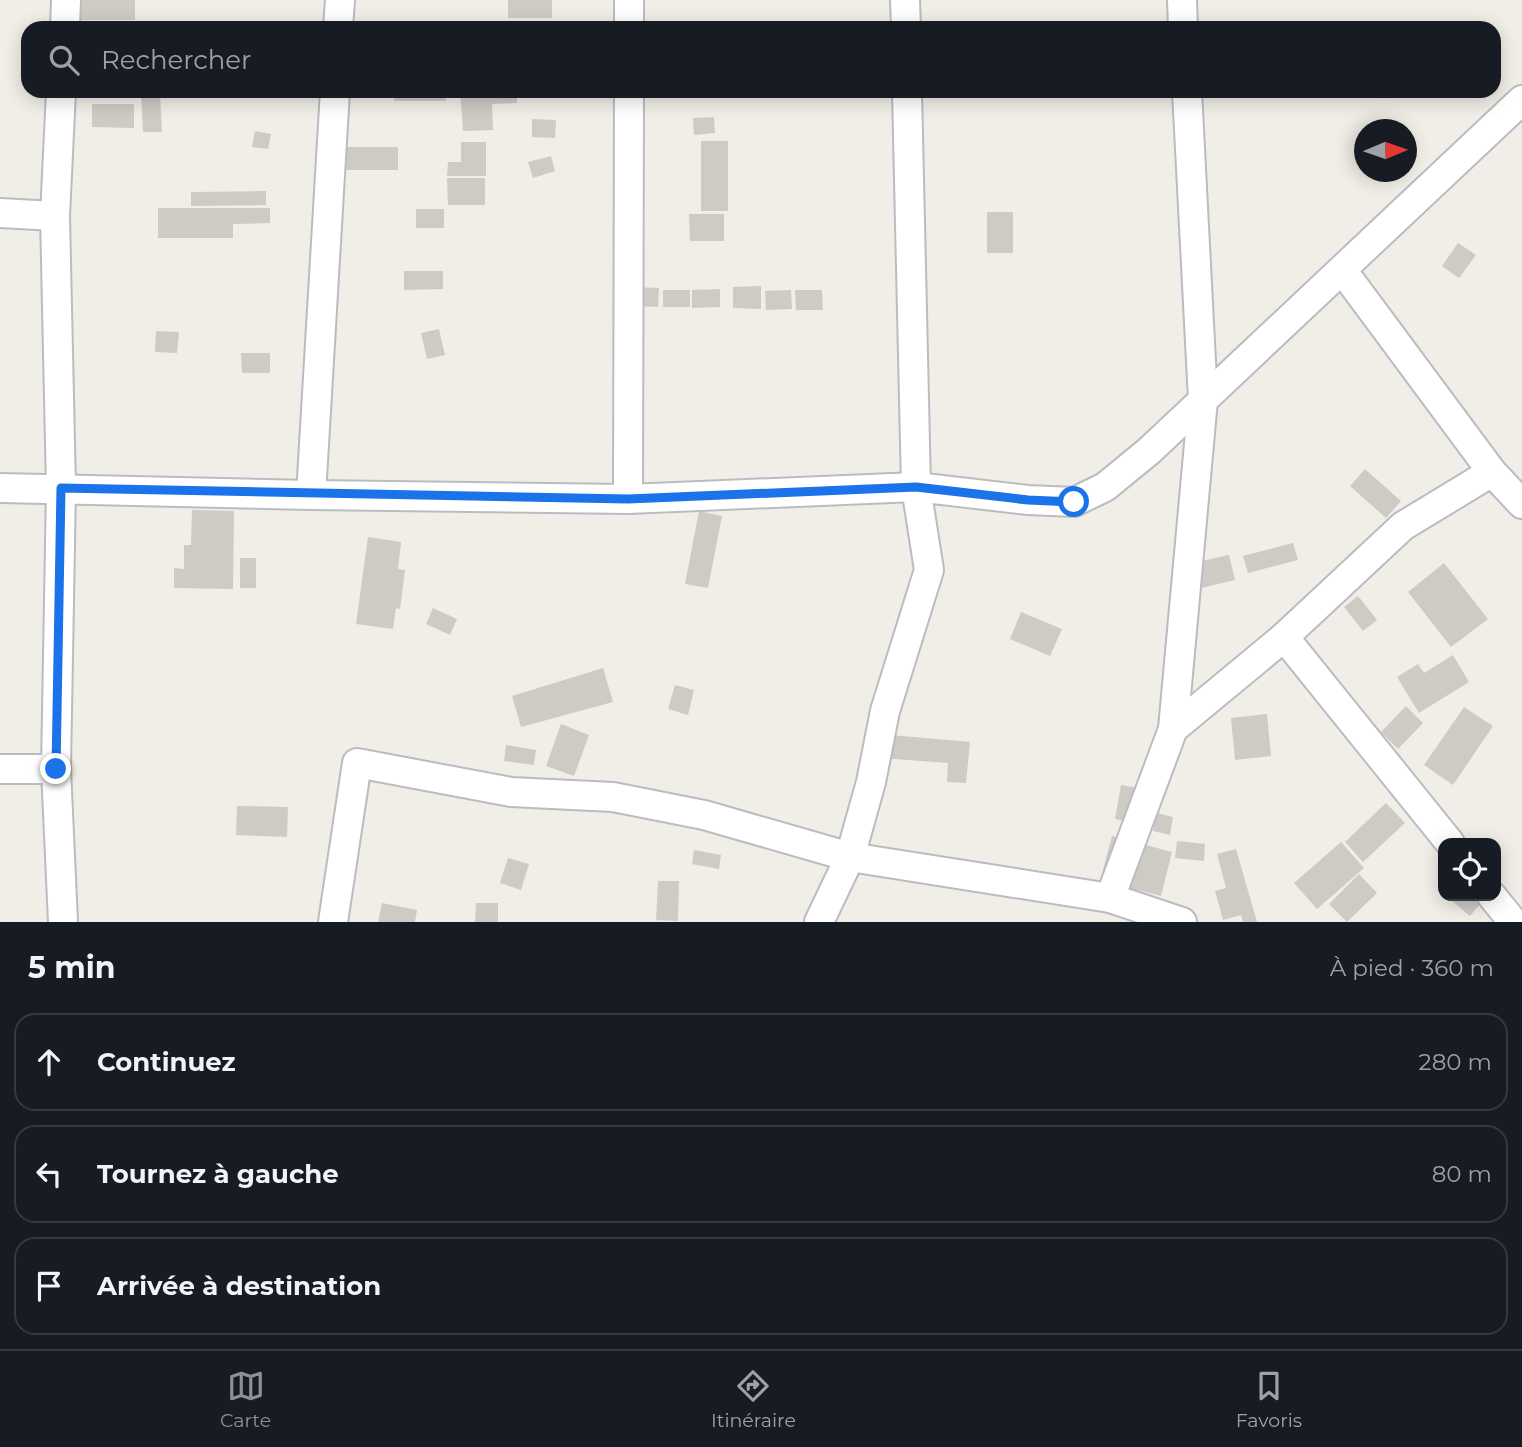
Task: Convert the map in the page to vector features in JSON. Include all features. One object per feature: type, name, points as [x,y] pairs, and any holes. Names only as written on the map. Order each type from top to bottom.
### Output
[{"type":"street","points":[[65,21],[66,0]]},
{"type":"street","points":[[338,21],[340,0]]},
{"type":"street","points":[[629,0],[629,21]]},
{"type":"street","points":[[905,0],[906,21]]},
{"type":"street","points":[[1182,0],[1183,21]]},
{"type":"street","points":[[61,98],[55,216],[61,488],[56,769],[63,922]]},
{"type":"street","points":[[311,495],[335,98]]},
{"type":"street","points":[[628,499],[629,98]]},
{"type":"street","points":[[819,922],[850,857],[871,782],[885,711],[929,570],[916,487],[907,98]]},
{"type":"street","points":[[1110,898],[1173,729],[1203,400],[1186,98]]},
{"type":"street","points":[[0,488],[628,499],[916,487],[1028,500],[1074,502],[1105,487],[1203,400],[1522,100]]},
{"type":"street","points":[[0,213],[55,216]]},
{"type":"street","points":[[1343,271],[1492,472],[1522,503]]},
{"type":"street","points":[[1173,729],[1284,638],[1403,526],[1492,472]]},
{"type":"street","points":[[1284,638],[1446,838]]},
{"type":"street","points":[[333,922],[357,764],[511,792],[613,797],[704,815],[850,857],[1110,898],[1182,922]]},
{"type":"street","points":[[0,769],[56,769]]},
{"type":"street","points":[[1496,901],[1513,922]]},
{"type":"building","points":[[81,0],[135,0],[135,20],[81,20]]},
{"type":"building","points":[[508,0],[552,0],[552,18],[508,18]]},
{"type":"building","points":[[141,98],[160,98],[162,132],[143,132]]},
{"type":"building","points":[[394,98],[446,98],[446,101],[394,101]]},
{"type":"building","points":[[461,98],[517,98],[517,103],[492,104],[493,130],[463,131]]},
{"type":"building","points":[[92,104],[134,104],[134,128],[92,127]]},
{"type":"building","points":[[714,117],[715,133],[694,135],[693,118]]},
{"type":"building","points":[[532,119],[556,120],[555,138],[532,137]]},
{"type":"building","points":[[255,131],[271,134],[268,149],[252,147]]},
{"type":"building","points":[[701,141],[728,141],[728,211],[701,211]]},
{"type":"building","points":[[461,142],[486,142],[486,176],[447,176],[448,162],[461,162]]},
{"type":"building","points":[[334,147],[398,147],[398,170],[334,170]]},
{"type":"building","points":[[551,156],[555,171],[533,178],[528,162]]},
{"type":"building","points":[[447,178],[485,178],[485,205],[448,205]]},
{"type":"building","points":[[266,191],[266,205],[191,206],[191,192]]},
{"type":"building","points":[[158,208],[270,208],[270,223],[233,224],[233,238],[158,238]]},
{"type":"building","points":[[416,209],[444,209],[444,228],[416,228]]},
{"type":"building","points":[[987,212],[1013,212],[1013,253],[987,253]]},
{"type":"building","points":[[689,214],[724,214],[724,241],[690,241]]},
{"type":"building","points":[[1458,243],[1476,255],[1459,278],[1442,266]]},
{"type":"building","points":[[404,271],[443,271],[443,289],[404,290]]},
{"type":"building","points":[[761,286],[761,309],[733,308],[733,287]]},
{"type":"building","points":[[633,287],[659,288],[658,307],[631,306]]},
{"type":"building","points":[[720,289],[720,307],[692,308],[692,290]]},
{"type":"building","points":[[663,290],[690,290],[690,307],[663,307]]},
{"type":"building","points":[[791,290],[792,309],[766,310],[765,291]]},
{"type":"building","points":[[795,290],[822,290],[823,310],[796,310]]},
{"type":"building","points":[[439,329],[445,355],[427,359],[421,333]]},
{"type":"building","points":[[156,331],[179,332],[177,353],[155,352]]},
{"type":"building","points":[[241,353],[270,353],[270,373],[242,373]]},
{"type":"building","points":[[1365,469],[1401,501],[1386,518],[1350,486]]},
{"type":"building","points":[[192,510],[234,511],[233,589],[174,588],[174,568],[184,569],[184,545],[191,545]]},
{"type":"building","points":[[699,511],[722,516],[708,588],[685,584]]},
{"type":"building","points":[[368,537],[401,542],[398,569],[405,570],[400,609],[396,608],[393,629],[356,624]]},
{"type":"building","points":[[1293,543],[1298,560],[1248,573],[1243,556]]},
{"type":"building","points":[[1229,555],[1235,580],[1180,593],[1174,567]]},
{"type":"building","points":[[240,558],[256,558],[256,588],[240,588]]},
{"type":"building","points":[[1444,563],[1488,619],[1451,647],[1408,592]]},
{"type":"building","points":[[1358,596],[1377,620],[1363,631],[1344,607]]},
{"type":"building","points":[[433,608],[457,619],[450,635],[426,624]]},
{"type":"building","points":[[1021,612],[1062,629],[1050,656],[1010,639]]},
{"type":"building","points":[[1453,655],[1469,682],[1419,713],[1397,677],[1418,664],[1424,673]]},
{"type":"building","points":[[603,668],[613,702],[521,727],[512,696]]},
{"type":"building","points":[[675,685],[694,690],[688,715],[668,709]]},
{"type":"building","points":[[1406,706],[1423,723],[1398,749],[1381,732]]},
{"type":"building","points":[[1464,707],[1493,726],[1453,785],[1424,765]]},
{"type":"building","points":[[1267,714],[1271,756],[1235,760],[1231,718]]},
{"type":"building","points":[[561,724],[589,735],[574,776],[546,766]]},
{"type":"building","points":[[869,733],[970,742],[966,783],[947,782],[948,763],[867,757]]},
{"type":"building","points":[[506,745],[536,750],[534,765],[504,761]]},
{"type":"building","points":[[1121,785],[1160,792],[1153,827],[1115,819]]},
{"type":"building","points":[[1386,803],[1405,823],[1363,862],[1345,842]]},
{"type":"building","points":[[237,806],[288,807],[287,837],[236,835]]},
{"type":"building","points":[[1157,813],[1173,817],[1170,835],[1153,831]]},
{"type":"building","points":[[1112,836],[1172,852],[1161,896],[1100,881]]},
{"type":"building","points":[[1177,841],[1205,844],[1204,861],[1175,858]]},
{"type":"building","points":[[1341,842],[1364,868],[1317,909],[1294,883]]},
{"type":"building","points":[[1236,849],[1257,922],[1243,922],[1241,915],[1223,920],[1215,891],[1226,888],[1217,854]]},
{"type":"building","points":[[694,850],[721,855],[719,869],[692,864]]},
{"type":"building","points":[[508,858],[529,864],[521,890],[500,883]]},
{"type":"building","points":[[1359,874],[1377,893],[1347,922],[1329,904]]},
{"type":"building","points":[[658,881],[679,881],[678,921],[656,920]]},
{"type":"building","points":[[1452,901],[1476,901],[1480,904],[1470,916]]},
{"type":"building","points":[[382,903],[417,910],[415,922],[378,922]]},
{"type":"building","points":[[476,903],[498,903],[498,922],[475,922]]},
{"type":"route","points":[[56,769],[61,488],[311,495],[628,499],[916,487],[1028,500],[1074,502]]}]
